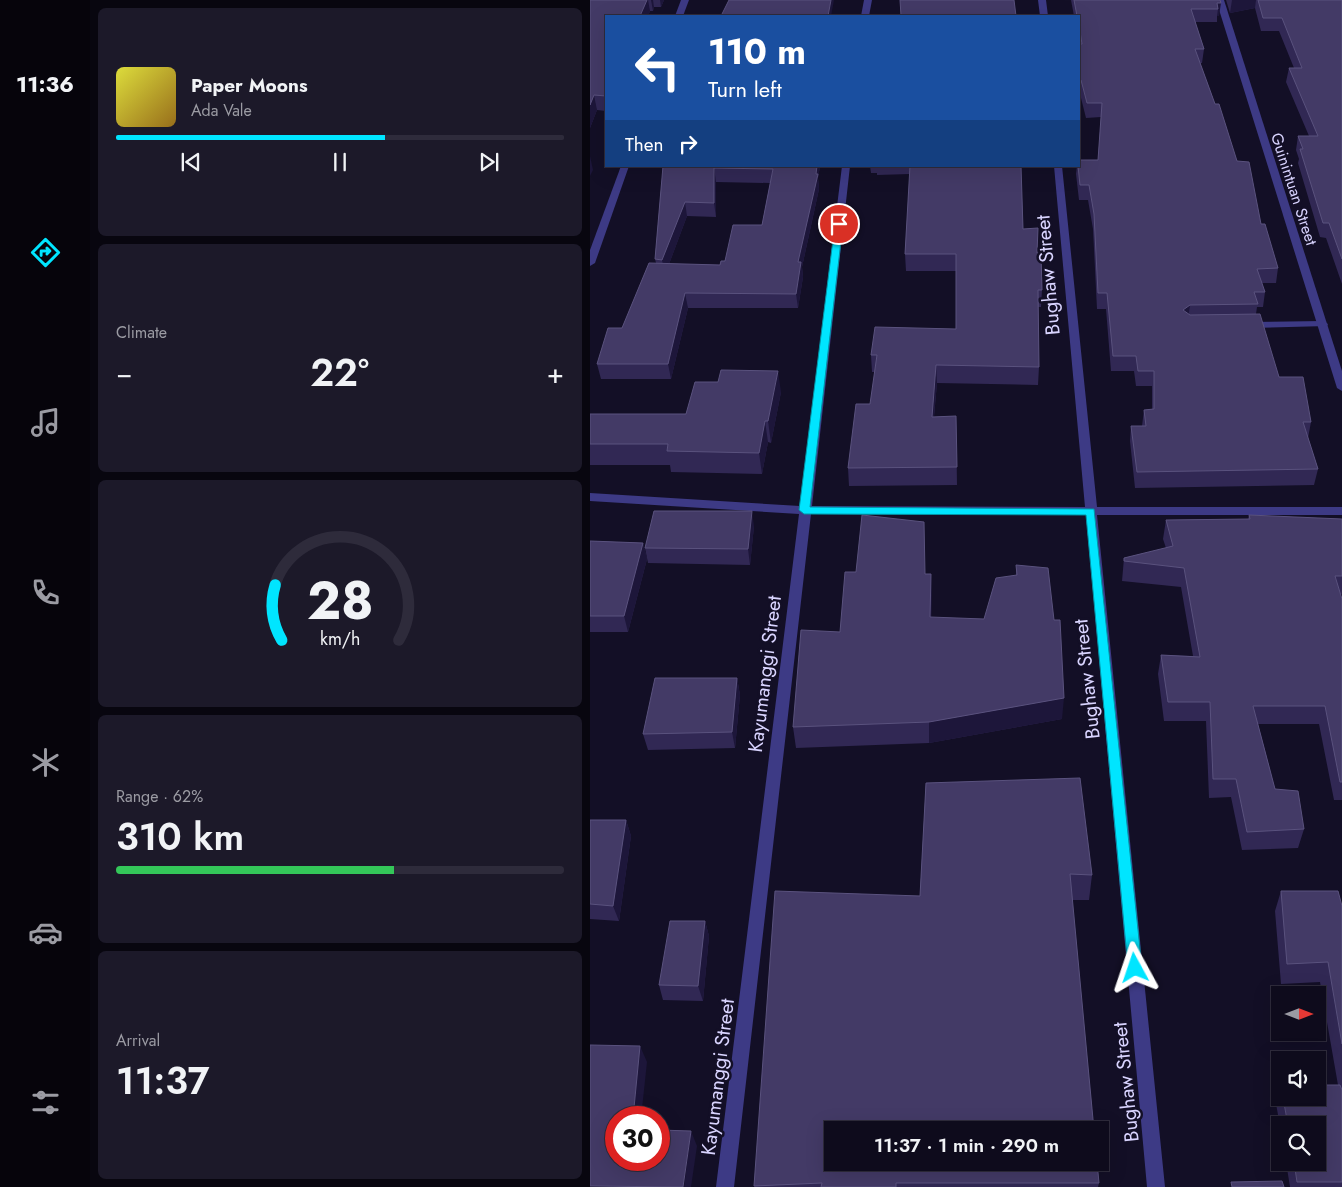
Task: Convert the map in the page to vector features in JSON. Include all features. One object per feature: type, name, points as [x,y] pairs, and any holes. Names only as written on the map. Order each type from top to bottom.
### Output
[{"type":"street","points":[[679,15],[685,0]]},
{"type":"street","points":[[865,15],[868,0]]},
{"type":"street","points":[[1042,0],[1044,15]]},
{"type":"street","name":"Guinintuan Street","points":[[1220,0],[1342,388]]},
{"type":"street","points":[[590,263],[625,167]]},
{"type":"street","name":"Kayumanggi Street","points":[[726,1187],[804,510],[846,167]]},
{"type":"street","name":"Bughaw Street","points":[[1058,167],[1156,1187]]},
{"type":"street","points":[[1236,325],[1322,324]]},
{"type":"street","points":[[1330,346],[1342,346]]},
{"type":"street","points":[[590,497],[804,510],[1091,512],[1342,510]]},
{"type":"building","points":[[590,0],[647,0],[640,15],[605,15],[605,96],[594,95],[590,105]]},
{"type":"building","points":[[729,0],[831,0],[828,15],[722,15]]},
{"type":"building","points":[[900,0],[1014,0],[1016,15],[901,15]]},
{"type":"building","points":[[1074,0],[1220,0],[1221,3],[1217,3],[1218,9],[1191,9],[1204,49],[1195,49],[1215,104],[1219,104],[1237,161],[1249,162],[1261,224],[1265,224],[1278,268],[1257,269],[1265,292],[1254,292],[1258,304],[1190,305],[1183,310],[1190,315],[1260,314],[1279,377],[1303,377],[1311,422],[1303,422],[1318,469],[1137,472],[1131,426],[1146,426],[1144,410],[1154,409],[1154,371],[1138,371],[1136,356],[1113,356],[1107,293],[1098,293],[1094,214],[1089,185],[1080,185],[1078,167],[1080,167],[1080,160],[1098,160],[1102,103],[1087,103],[1080,80],[1080,44],[1082,44],[1080,15],[1077,15]]},
{"type":"building","points":[[1258,0],[1342,0],[1342,259],[1329,223],[1323,223],[1300,149],[1303,149],[1298,136],[1318,136],[1289,68],[1302,68],[1282,18],[1263,18]]},
{"type":"building","points":[[663,167],[817,167],[816,174],[818,174],[798,262],[801,262],[796,294],[685,293],[668,364],[597,364],[608,328],[622,328],[649,263],[720,265],[721,261],[725,261],[733,225],[762,225],[773,169],[714,168],[714,203],[685,202],[662,260],[655,259]]},
{"type":"building","points":[[910,167],[1021,167],[1023,229],[1038,228],[1037,253],[1041,253],[1042,290],[1038,290],[1039,367],[936,365],[932,417],[956,416],[957,467],[848,468],[856,404],[870,404],[877,355],[871,355],[875,327],[956,329],[956,254],[905,254]]},
{"type":"building","points":[[721,370],[778,371],[768,421],[765,421],[759,453],[667,451],[668,444],[590,444],[590,414],[686,414],[695,382],[718,382]]},
{"type":"building","points":[[654,511],[752,511],[748,549],[645,548]]},
{"type":"building","points":[[862,515],[924,522],[925,574],[931,574],[930,617],[984,619],[996,578],[1017,575],[1016,565],[1048,568],[1054,620],[1060,620],[1064,698],[929,722],[793,727],[801,630],[840,632],[845,572],[856,572]]},
{"type":"building","points":[[1249,515],[1342,519],[1342,576],[1335,576],[1342,599],[1342,782],[1340,782],[1325,706],[1253,706],[1275,789],[1298,791],[1304,829],[1247,832],[1236,779],[1213,779],[1210,702],[1168,702],[1161,655],[1200,657],[1184,568],[1124,561],[1124,558],[1173,546],[1166,520],[1250,519]]},
{"type":"building","points":[[590,541],[643,543],[624,616],[590,616]]},
{"type":"building","points":[[655,678],[737,678],[732,732],[643,734]]},
{"type":"building","points":[[1080,778],[1092,875],[1070,874],[1093,1121],[824,1121],[824,1171],[1098,1171],[1099,1183],[896,1183],[896,1187],[821,1187],[822,1183],[754,1186],[775,891],[920,896],[926,783]]},
{"type":"building","points":[[590,820],[626,820],[613,906],[590,904]]},
{"type":"building","points":[[1281,891],[1338,891],[1342,906],[1342,1044],[1328,962],[1287,964]]},
{"type":"building","points":[[670,921],[705,921],[698,986],[659,985]]},
{"type":"building","points":[[590,1045],[640,1046],[634,1106],[605,1106],[605,1171],[670,1171],[670,1130],[691,1131],[683,1187],[590,1186]]},
{"type":"building","points":[[1326,1085],[1340,1085],[1342,1090],[1342,1182],[1297,1182],[1295,1171],[1326,1171],[1326,1116],[1286,1116],[1284,1106],[1326,1106]]},
{"type":"building","points":[[1282,1181],[1284,1187],[1232,1187],[1231,1182]]},
{"type":"route","points":[[839,224],[804,510],[1091,512],[1135,968]]}]
